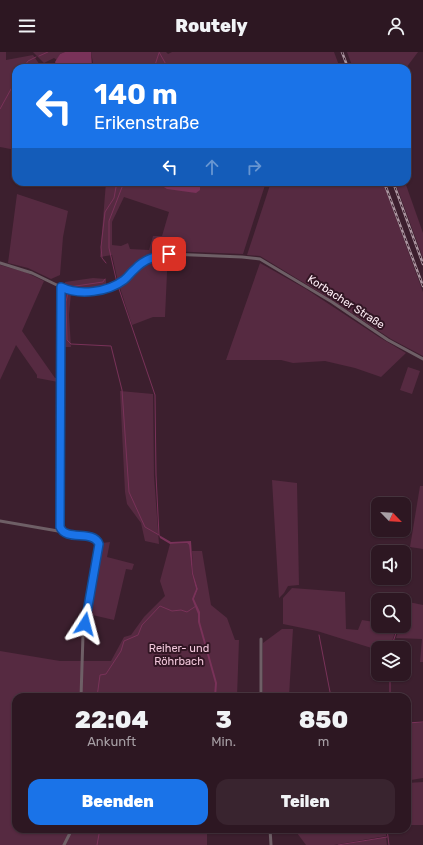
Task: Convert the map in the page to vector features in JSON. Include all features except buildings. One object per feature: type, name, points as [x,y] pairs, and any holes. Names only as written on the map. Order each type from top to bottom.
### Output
[{"type":"street","name":"Korbacher Straße","points":[[61,287],[71,290],[94,291],[116,285],[140,264],[153,257],[163,254],[260,259],[332,302],[388,340],[423,359]]},
{"type":"street","points":[[0,263],[32,273],[61,287],[62,530]]},
{"type":"street","points":[[0,520],[58,531],[62,530],[66,533],[92,538],[99,544],[83,635],[81,693]]},
{"type":"street","points":[[261,693],[262,639]]},
{"type":"street","points":[[64,845],[70,833]]},
{"type":"street","points":[[270,833],[271,845]]},
{"type":"green space","points":[[0,52],[6,52],[6,60],[33,55],[39,64],[12,64],[12,149],[0,147]]},
{"type":"green space","points":[[33,52],[65,52],[60,54],[57,60],[54,58],[44,63]]},
{"type":"green space","points":[[91,52],[166,52],[168,54],[172,52],[334,52],[338,64],[93,64]]},
{"type":"green space","points":[[347,52],[418,52],[409,64],[352,64]]},
{"type":"green space","points":[[106,186],[167,186],[200,190],[200,186],[265,186],[243,254],[168,251],[165,317],[153,317],[132,325],[119,285],[133,273],[131,272],[118,282],[112,255],[100,257]],"holes":[[[124,197],[169,212],[162,236],[153,236],[149,250],[130,249],[128,243],[121,246],[112,245],[112,222]]]},
{"type":"green space","points":[[270,186],[384,186],[423,292],[423,356],[391,339],[332,300],[260,256],[247,255]]},
{"type":"green space","points":[[396,186],[406,186],[423,233],[423,258]]},
{"type":"green space","points":[[17,194],[68,211],[63,237],[60,275],[51,279],[28,268],[8,263]]},
{"type":"green space","points":[[260,263],[306,289],[406,353],[381,377],[355,368],[325,361],[293,363],[281,360],[226,360]]},
{"type":"green space","points":[[0,265],[25,272],[44,281],[22,331],[55,378],[58,378],[58,382],[37,378],[37,375],[16,345],[0,380]]},
{"type":"green space","points":[[93,278],[106,279],[106,286],[85,289],[64,286],[65,282]]},
{"type":"green space","points":[[65,291],[71,293],[69,315],[71,347],[63,347]]},
{"type":"green space","points":[[408,367],[420,371],[412,394],[400,390]]},
{"type":"green space","points":[[120,391],[153,394],[154,476],[159,544],[145,541],[141,523],[127,504],[125,492]]},
{"type":"green space","points":[[272,480],[297,483],[299,585],[288,586],[279,598]]},
{"type":"green space","points":[[420,486],[423,486],[423,549],[411,547]]},
{"type":"green space","points":[[110,542],[107,557],[134,564],[132,570],[126,569],[114,620],[88,614],[97,564],[101,562],[98,557],[102,543]]},
{"type":"green space","name":"Reiher- und Röhrbach","points":[[187,543],[189,545],[192,574],[196,589],[194,599],[198,589],[193,573],[192,551],[202,551],[211,605],[227,618],[235,640],[239,640],[237,693],[12,693],[12,833],[207,833],[207,845],[0,845],[0,651],[60,661],[111,661],[124,637],[131,635],[144,617],[165,596],[160,581],[170,544]]},
{"type":"green space","points":[[292,588],[345,592],[346,629],[358,630],[362,620],[371,622],[371,633],[395,633],[392,641],[371,641],[371,648],[317,631],[283,624],[283,598]]},
{"type":"green space","points":[[411,602],[423,605],[423,662],[420,662],[422,639],[396,638],[398,633],[411,633]]},
{"type":"green space","points":[[282,629],[293,629],[289,693],[263,693],[263,643]]},
{"type":"green space","points":[[411,723],[423,723],[423,778],[411,780]]},
{"type":"green space","points":[[423,782],[423,825],[411,825],[411,783]]},
{"type":"green space","points":[[297,833],[386,833],[386,836],[334,845],[306,845]]},
{"type":"green space","points":[[386,837],[387,845],[341,845]]},
{"type":"shaded area","points":[[65,52],[91,52],[92,64],[56,64],[55,62],[60,54]]},
{"type":"shaded area","points":[[162,186],[200,186],[200,190],[196,193],[167,189]]},
{"type":"shaded area","points":[[159,535],[171,542],[191,541],[193,573],[198,589],[194,599],[200,612],[200,622],[217,683],[216,693],[214,693],[215,683],[198,622],[198,614],[192,599],[196,589],[192,574],[189,545],[187,543],[170,544],[160,538]]},
{"type":"waterway","points":[[39,56],[48,52]]},
{"type":"waterway","points":[[159,52],[166,64]]},
{"type":"waterway","points":[[155,64],[159,53]]},
{"type":"waterway","points":[[26,64],[28,61],[36,57]]},
{"type":"waterway","points":[[0,109],[12,87]]},
{"type":"waterway","points":[[106,263],[102,258],[101,247],[105,212],[114,198],[116,186]]},
{"type":"waterway","points":[[117,283],[109,248],[109,221],[122,186]]},
{"type":"waterway","points":[[105,279],[103,282],[69,287],[66,302],[67,340],[71,344],[111,346],[122,390],[129,492],[145,527],[159,535]]},
{"type":"waterway","points":[[118,286],[155,395],[156,475],[159,535]]},
{"type":"waterway","points":[[98,693],[100,675],[106,674],[121,651],[124,641],[138,635],[142,625],[160,606],[172,611],[181,610],[187,612],[196,606]]},
{"type":"waterway","points":[[393,641],[396,633]]},
{"type":"waterway","points":[[319,635],[330,693]]},
{"type":"waterway","points":[[390,681],[390,693]]},
{"type":"waterway","points":[[411,723],[423,722]]},
{"type":"waterway","points":[[97,845],[99,833]]},
{"type":"waterway","points":[[388,833],[389,845]]},
{"type":"waterway","points":[[338,845],[387,837]]},
{"type":"railway","points":[[342,52],[346,64]]},
{"type":"railway","points":[[386,186],[423,286]]},
{"type":"railway","points":[[394,186],[423,264]]},
{"type":"route","points":[[85,624],[99,544],[92,538],[63,532],[60,527],[61,287],[86,292],[106,289],[125,280],[140,264],[147,260],[158,255],[169,254]]}]
